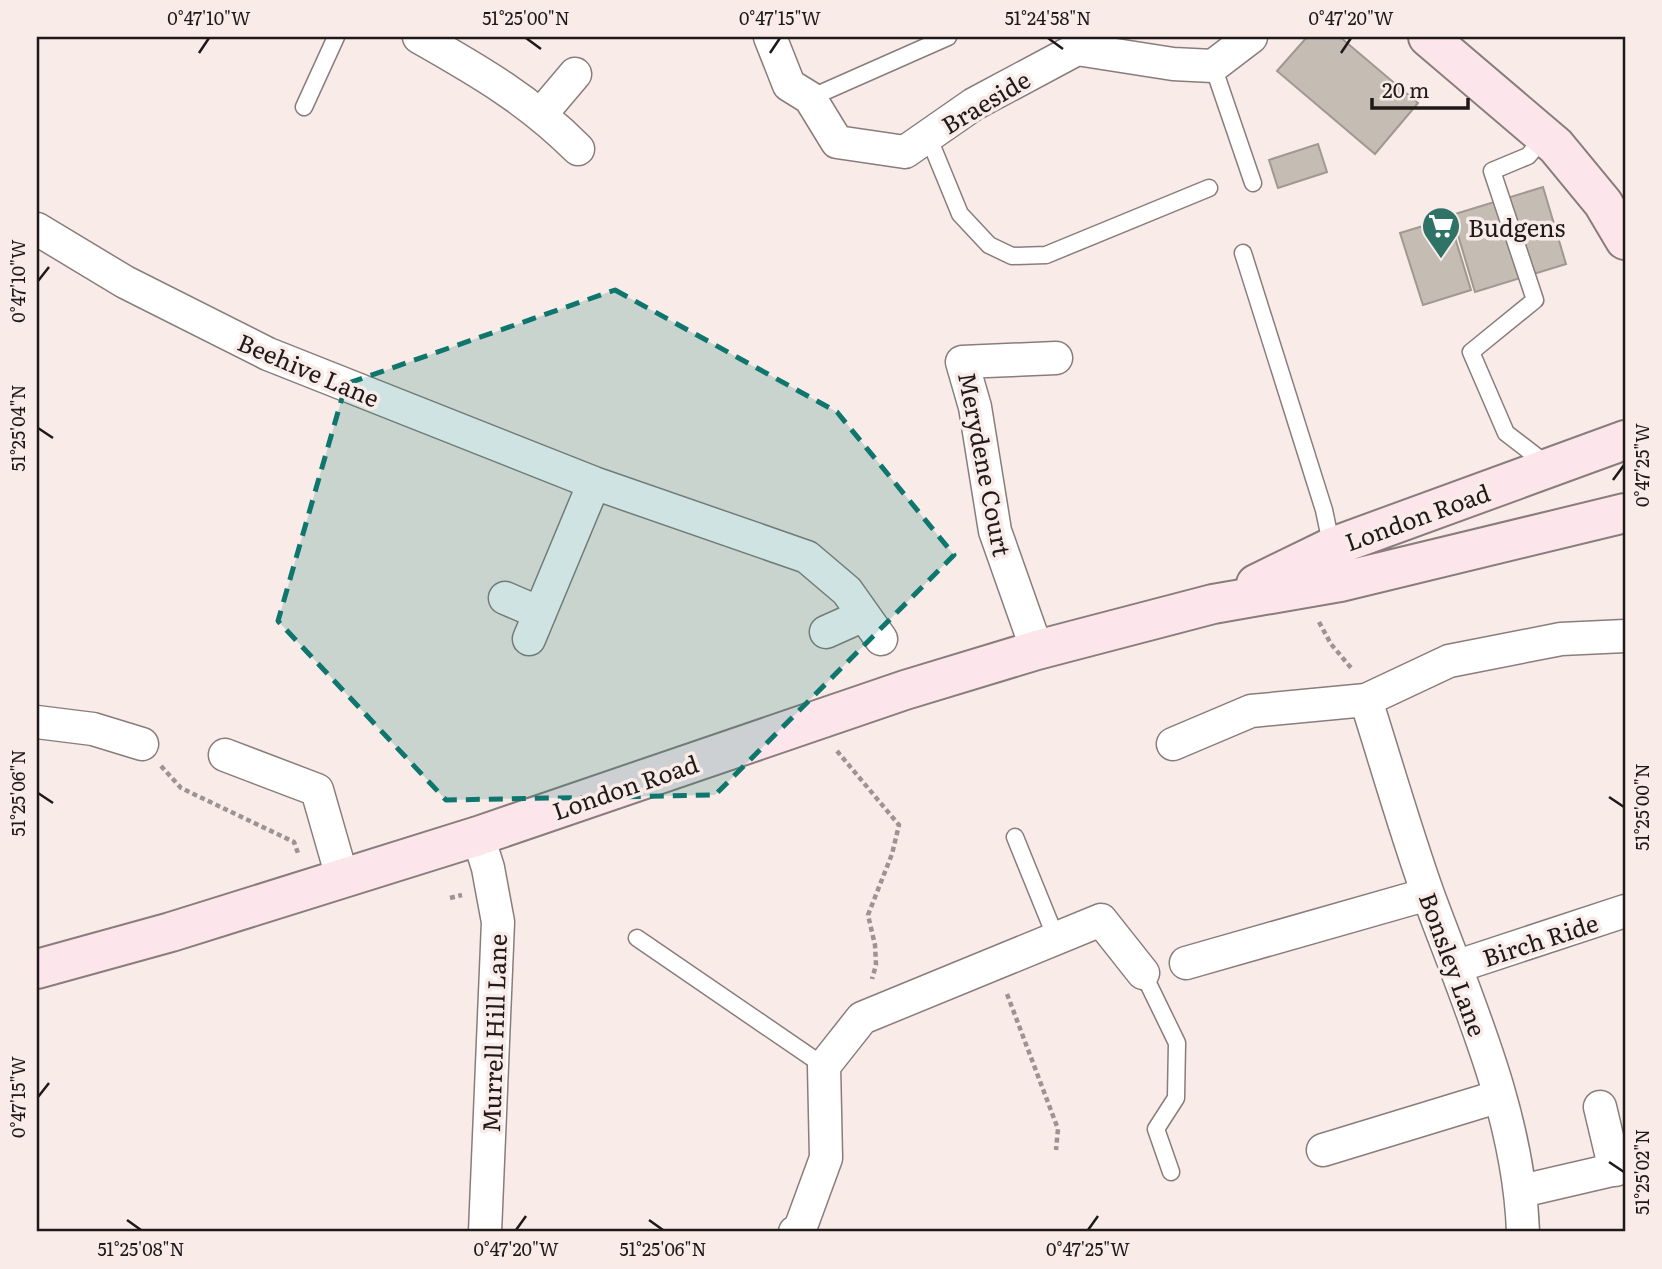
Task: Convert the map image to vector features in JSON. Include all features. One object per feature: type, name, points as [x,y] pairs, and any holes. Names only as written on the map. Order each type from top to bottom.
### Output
[{"type":"main road","points":[[1445,42],[1546,136],[1603,203],[1625,240]]},
{"type":"main road","name":"London Road","points":[[37,969],[172,932],[478,836],[905,690],[1037,650],[1213,604],[1336,564],[1551,467],[1625,440]]},
{"type":"main road","name":"London Road","points":[[1336,564],[1456,551],[1625,513]]},
{"type":"street","points":[[419,37],[479,71],[542,113],[578,149]]},
{"type":"street","name":"Braeside","points":[[770,37],[789,85],[810,98],[837,142],[905,152],[974,104],[1073,43],[1173,64],[1213,66]]},
{"type":"street","points":[[1213,66],[1251,37]]},
{"type":"street","points":[[542,113],[575,74]]},
{"type":"street","name":"Beehive Lane","points":[[37,229],[125,282],[268,354],[594,484],[807,557],[847,591],[872,627],[826,632]]},
{"type":"street","name":"Merydene Court","points":[[1037,650],[995,531],[975,407],[962,362],[1056,358]]},
{"type":"street","points":[[505,598],[535,626],[594,484]]},
{"type":"street","points":[[1173,744],[1251,711],[1366,700],[1449,661],[1562,639],[1625,636]]},
{"type":"street","name":"Bonsley Lane","points":[[1366,700],[1428,894],[1500,1096],[1522,1191],[1523,1232]]},
{"type":"street","points":[[37,722],[93,729],[142,744]]},
{"type":"street","points":[[225,755],[317,790],[342,877]]},
{"type":"street","name":"Murrell Hill Lane","points":[[478,836],[488,868],[498,922],[485,1232]]},
{"type":"street","points":[[1186,963],[1428,894]]},
{"type":"street","name":"Birch Ride","points":[[1455,967],[1625,911]]},
{"type":"street","points":[[795,1232],[800,1229],[826,1158],[824,1066],[866,1016],[1101,920],[1143,973]]},
{"type":"street","points":[[1323,1150],[1500,1096]]},
{"type":"street","points":[[1522,1191],[1620,1169],[1600,1107]]},
{"type":"lane","points":[[304,107],[336,37]]},
{"type":"lane","points":[[810,98],[948,37]]},
{"type":"lane","points":[[1213,66],[1253,183]]},
{"type":"lane","points":[[928,136],[960,214],[989,245],[1012,256],[1046,255],[1209,188]]},
{"type":"lane","points":[[1546,136],[1528,156],[1492,171],[1535,300],[1471,352],[1506,433],[1551,467]]},
{"type":"lane","points":[[1243,253],[1324,510],[1336,564]]},
{"type":"lane","points":[[1015,837],[1056,938]]},
{"type":"lane","points":[[637,938],[824,1066]]},
{"type":"lane","points":[[1143,973],[1177,1043],[1176,1098],[1156,1129],[1171,1172]]},
{"type":"path","points":[[1317,619],[1331,644],[1362,679],[1366,700]]},
{"type":"path","points":[[142,744],[181,788],[294,842],[301,864]]},
{"type":"path","points":[[832,745],[899,825],[892,854],[868,915],[876,965],[868,992],[858,1002],[866,1016]]},
{"type":"path","points":[[450,898],[460,896]]},
{"type":"path","points":[[995,964],[1058,1129],[1056,1150]]},
{"type":"highlighted area","points":[[615,290],[837,412],[954,555],[715,795],[446,800],[278,621],[346,384]]},
{"type":"building","points":[[1307,37],[1340,37],[1418,103],[1375,154],[1277,71]]},
{"type":"building","points":[[1318,144],[1327,172],[1278,188],[1269,160]]},
{"type":"building","points":[[1543,187],[1566,264],[1475,292],[1452,215]]},
{"type":"building","points":[[1449,218],[1471,290],[1423,305],[1400,233]]},
{"type":"place","name":"Budgens","points":[[1441,260]]}]
